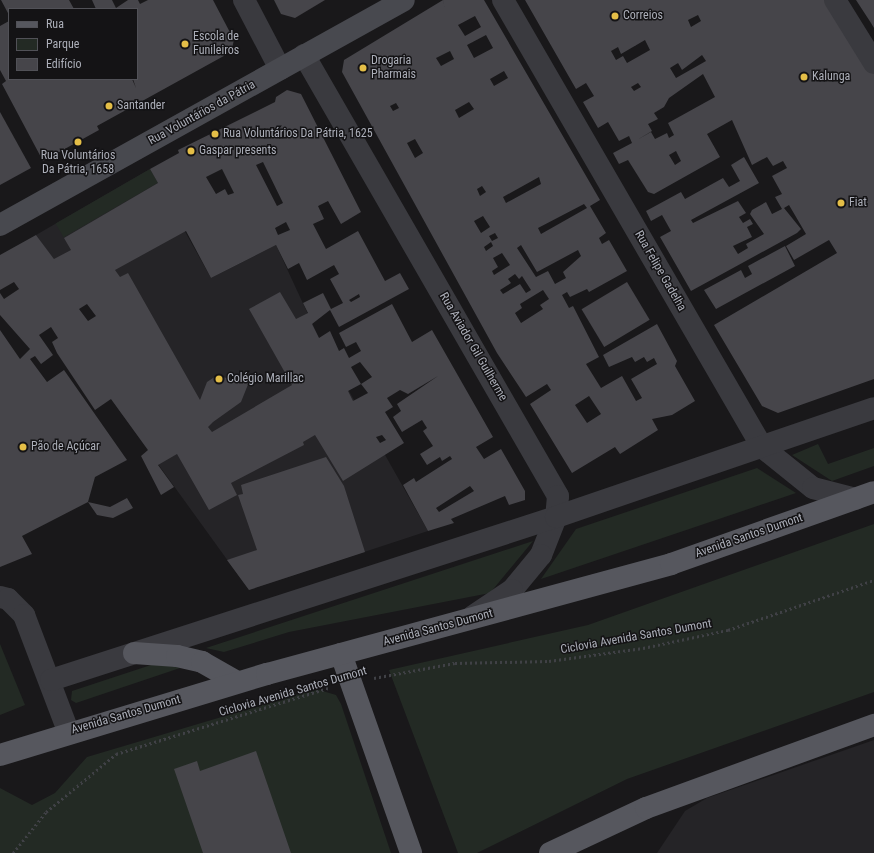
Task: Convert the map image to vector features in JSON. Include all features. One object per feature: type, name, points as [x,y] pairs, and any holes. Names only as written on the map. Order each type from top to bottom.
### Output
[{"type":"main road","name":"Rua Voluntários da Pátria","points":[[0,225],[404,0]]},
{"type":"main road","name":"Avenida Santos Dumont","points":[[0,755],[68,731],[237,682],[463,622],[671,564],[865,496]]},
{"type":"main road","points":[[134,653],[177,656],[202,662],[237,682]]},
{"type":"main road","points":[[341,654],[410,853]]},
{"type":"main road","points":[[550,853],[646,808],[874,725]]},
{"type":"street","points":[[244,0],[280,69]]},
{"type":"street","name":"Rua Felipe Gadelha","points":[[502,0],[762,447],[813,488],[865,496]]},
{"type":"street","points":[[834,0],[874,63]]},
{"type":"street","name":"Rua Aviador Gil Guilherme","points":[[304,55],[544,468],[558,496],[556,517],[541,555],[512,590],[463,622]]},
{"type":"street","points":[[51,680],[556,517],[874,408]]},
{"type":"street","points":[[0,597],[8,599],[24,615],[51,680],[68,731]]},
{"type":"path","name":"Ciclovia Avenida Santos Dumont","points":[[13,853],[46,812],[116,754],[350,682],[455,663],[549,661],[643,648],[728,630],[874,580]]},
{"type":"shaded area","name":"Colégio Marillac","points":[[150,169],[211,278],[276,245],[319,338],[428,531],[249,590],[111,399],[96,316],[36,235]]},
{"type":"shaded area","points":[[874,740],[874,853],[657,853],[685,811],[707,798]]},
{"type":"green space","points":[[150,169],[158,183],[64,237],[56,224]]},
{"type":"green space","points":[[818,444],[828,464],[874,448],[874,466],[832,481],[792,455]]},
{"type":"green space","points":[[757,468],[796,493],[541,579],[576,529]]},
{"type":"green space","points":[[874,524],[874,692],[627,779],[477,853],[458,853],[389,670],[588,625]]},
{"type":"green space","points":[[533,541],[490,593],[289,632],[224,652],[206,648]]},
{"type":"green space","points":[[0,644],[25,705],[0,715]]},
{"type":"green space","points":[[160,662],[180,668],[76,703],[71,700],[72,691]]},
{"type":"green space","points":[[316,689],[336,695],[341,704],[391,853],[0,853],[0,788],[32,805],[55,793],[87,757]]},
{"type":"building","points":[[1,0],[69,0],[73,8],[8,8],[8,13]]},
{"type":"building","points":[[92,0],[112,0],[116,8],[96,8]]},
{"type":"building","points":[[128,0],[138,0],[140,4],[148,0],[213,0],[234,40],[231,52],[97,126],[99,130],[43,161],[2,84],[6,81],[0,70],[0,26],[8,22],[8,80],[132,80],[136,88],[133,80],[138,80],[138,8],[116,8]]},
{"type":"building","points":[[274,0],[325,0],[295,18],[281,14]]},
{"type":"building","points":[[443,0],[484,0],[600,200],[590,206],[606,233],[599,238],[602,244],[609,240],[627,271],[589,292],[587,289],[570,297],[567,292],[562,295],[569,308],[573,306],[599,357],[586,364],[601,388],[622,376],[636,401],[642,398],[631,379],[657,364],[654,358],[647,362],[644,357],[635,362],[632,357],[609,367],[603,355],[657,324],[677,361],[675,366],[695,401],[672,415],[652,419],[658,430],[620,454],[615,447],[572,473],[530,404],[551,390],[547,384],[526,397],[497,353],[342,72],[344,60]],"holes":[[[475,16],[481,27],[465,36],[458,25]],[[486,35],[493,48],[474,58],[467,45]],[[450,51],[454,59],[441,66],[436,58]],[[504,71],[508,78],[494,86],[490,79]],[[469,102],[474,109],[459,118],[455,110]],[[396,103],[399,108],[393,111],[390,106]],[[415,139],[423,153],[415,158],[407,143]],[[539,177],[541,184],[506,203],[503,197]],[[482,186],[486,192],[480,196],[477,189]],[[584,204],[587,208],[541,234],[538,228]],[[483,216],[490,227],[481,233],[474,221]],[[495,233],[498,238],[492,241],[489,236]],[[491,242],[493,246],[486,251],[484,247]],[[521,245],[537,272],[578,250],[581,256],[563,272],[566,278],[555,284],[548,271],[536,277],[517,248]],[[502,253],[510,265],[494,275],[492,271],[498,267],[493,258]],[[515,274],[519,279],[522,276],[531,290],[526,293],[520,284],[503,294],[500,290],[511,283],[508,279]],[[543,290],[549,299],[540,305],[543,309],[521,323],[515,313],[522,308],[520,304]],[[589,396],[601,414],[587,423],[575,405]]]},
{"type":"building","points":[[525,0],[828,0],[874,70],[874,379],[778,413],[762,406],[714,325],[837,253],[829,240],[794,260],[786,246],[806,234],[789,205],[784,208],[801,229],[797,233],[691,291],[660,237],[671,231],[662,215],[651,221],[646,211],[681,192],[685,199],[723,178],[729,187],[740,181],[731,165],[744,157],[759,183],[691,220],[693,223],[738,201],[746,213],[739,217],[743,223],[750,219],[753,224],[747,227],[752,237],[733,246],[738,254],[748,248],[746,244],[764,234],[750,214],[752,210],[766,202],[772,214],[782,209],[775,197],[782,194],[772,176],[787,168],[783,161],[773,166],[767,157],[752,165],[732,120],[707,134],[720,157],[654,194],[648,192],[628,160],[619,164],[613,153],[632,143],[629,136],[619,141],[608,122],[598,128],[583,102],[594,96],[586,83],[576,89]],"holes":[[[698,15],[701,21],[691,27],[688,20]],[[645,40],[650,50],[627,63],[623,56],[616,60],[611,51],[618,47],[621,54]],[[702,55],[706,61],[676,78],[670,68],[678,63],[682,70]],[[703,74],[715,97],[668,123],[674,135],[669,138],[667,133],[655,139],[651,132],[637,140],[652,131],[648,124],[658,119],[654,113],[664,107],[669,98]],[[638,83],[641,87],[634,91],[631,87]],[[676,151],[681,161],[675,165],[669,155]]]},
{"type":"building","points":[[856,0],[874,0],[874,28],[871,23]]},
{"type":"building","points":[[287,90],[301,94],[361,212],[341,224],[328,201],[318,206],[324,219],[313,224],[326,249],[358,231],[385,281],[400,273],[409,289],[339,327],[330,310],[312,324],[319,338],[330,331],[339,351],[344,348],[349,358],[361,351],[356,342],[346,347],[339,333],[392,304],[412,342],[432,330],[493,437],[476,447],[484,459],[501,449],[525,491],[525,500],[509,505],[505,496],[451,519],[454,523],[428,531],[403,485],[414,478],[416,482],[452,459],[450,456],[442,461],[440,457],[427,465],[420,454],[433,446],[423,431],[427,428],[422,420],[402,432],[393,417],[401,411],[397,404],[438,376],[408,394],[400,390],[387,398],[393,407],[385,412],[404,443],[343,481],[315,435],[303,442],[304,445],[231,483],[237,495],[209,510],[177,454],[158,465],[174,487],[161,495],[141,456],[148,450],[111,399],[95,410],[57,353],[52,342],[58,338],[51,327],[39,335],[53,355],[41,364],[35,356],[30,359],[47,382],[64,370],[127,460],[95,477],[88,502],[22,536],[32,554],[0,567],[0,330],[20,359],[30,349],[0,315],[0,293],[4,299],[19,289],[14,282],[0,290],[0,255],[36,235],[54,259],[71,250],[64,238],[158,183],[150,169],[179,153],[178,150],[275,102],[276,97]],"holes":[[[263,162],[283,203],[277,206],[256,165]],[[222,169],[234,193],[228,195],[225,189],[216,194],[206,177]],[[286,222],[290,230],[278,235],[275,228]],[[186,231],[211,278],[276,245],[288,269],[299,263],[307,280],[334,265],[339,274],[330,279],[343,303],[331,309],[323,293],[303,303],[308,313],[296,319],[280,292],[249,309],[292,385],[212,432],[208,427],[241,402],[249,382],[216,376],[207,382],[200,400],[128,273],[120,277],[115,270]],[[359,294],[360,297],[351,302],[349,300]],[[87,304],[96,316],[88,321],[79,309]],[[360,362],[372,377],[361,384],[351,367]],[[361,384],[368,393],[353,401],[348,391]],[[382,435],[386,440],[380,443],[376,437]],[[470,486],[474,491],[439,512],[436,508]]]},
{"type":"building","points":[[0,112],[31,168],[0,185]]},
{"type":"building","points":[[785,246],[795,266],[716,309],[704,290],[741,270],[745,278],[752,274],[748,266]]},
{"type":"building","points":[[627,282],[650,320],[604,347],[582,309]]},
{"type":"building","points":[[326,457],[344,486],[365,552],[249,590],[227,560],[257,550],[238,495],[243,494],[241,485]]},
{"type":"building","points":[[127,498],[133,508],[113,518],[97,515],[88,502],[110,507]]},
{"type":"building","points":[[256,751],[291,853],[203,853],[174,769],[197,761],[200,771]]},
{"type":"place","name":"Correios","points":[[615,16]]},
{"type":"place","name":"Escola de Funileiros","points":[[185,44]]},
{"type":"place","name":"Drogaria Pharmais","points":[[363,68]]},
{"type":"place","name":"Kalunga","points":[[804,77]]},
{"type":"place","name":"Santander","points":[[109,106]]},
{"type":"place","name":"Rua Voluntários Da Pátria, 1625","points":[[215,134]]},
{"type":"place","name":"Rua Voluntários Da Pátria, 1658","points":[[78,142]]},
{"type":"place","name":"Gaspar presents","points":[[191,151]]},
{"type":"place","name":"Fiat","points":[[841,203]]},
{"type":"place","name":"Colégio Marillac","points":[[219,379]]},
{"type":"place","name":"Pão de Açúcar","points":[[23,447]]}]
